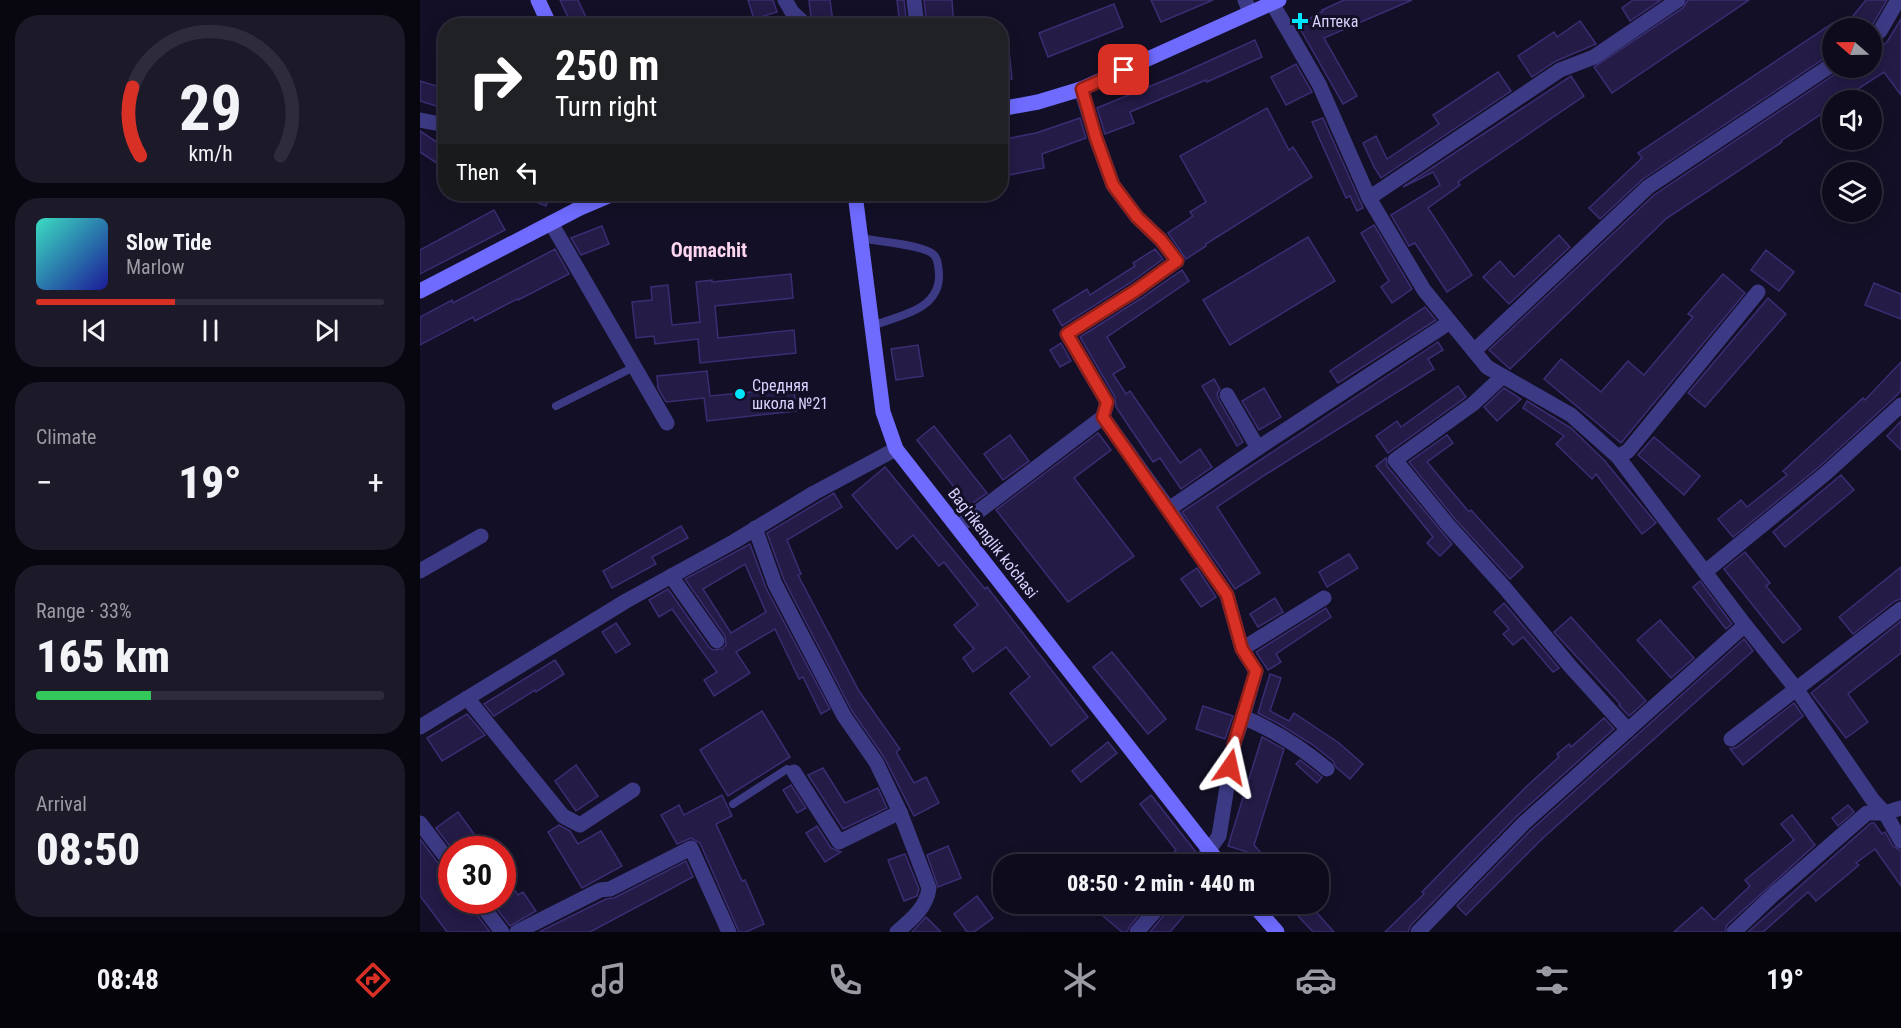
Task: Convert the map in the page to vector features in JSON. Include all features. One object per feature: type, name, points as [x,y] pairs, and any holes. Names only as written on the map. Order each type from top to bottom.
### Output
[{"type":"main road","points":[[538,0],[546,18]]},
{"type":"main road","points":[[1008,108],[1038,102],[1082,89],[1247,6],[1275,1]]},
{"type":"main road","points":[[420,291],[551,223],[579,201]]},
{"type":"main road","name":"Bag'rikenglik ko'chasi","points":[[856,201],[883,412],[896,449],[1212,854]]},
{"type":"main road","points":[[1261,914],[1277,932]]},
{"type":"street","points":[[785,0],[798,18]]},
{"type":"street","points":[[914,0],[916,18]]},
{"type":"street","points":[[1369,198],[1560,70],[1594,57],[1678,0]]},
{"type":"street","points":[[1882,28],[1898,0]]},
{"type":"street","points":[[1275,1],[1318,84],[1369,198],[1424,290],[1487,367],[1570,415],[1618,457],[1797,690],[1872,799],[1885,813],[1901,842]]},
{"type":"street","points":[[1474,351],[1648,187],[1822,71]]},
{"type":"street","points":[[958,527],[1103,417],[1107,402],[1067,334],[1177,261],[1161,240],[1137,217],[1113,185],[1082,89]]},
{"type":"street","points":[[420,120],[438,123]]},
{"type":"street","points":[[551,223],[667,423]]},
{"type":"street","points":[[1618,457],[1628,451],[1758,292]]},
{"type":"street","points":[[1169,509],[1450,322]]},
{"type":"street","points":[[1503,376],[1473,404],[1395,460],[1448,525],[1628,730]]},
{"type":"street","points":[[1227,395],[1258,448]]},
{"type":"street","points":[[1705,572],[1825,474],[1901,405]]},
{"type":"street","points":[[1103,417],[1227,595],[1242,649],[1256,671],[1234,744],[1219,836],[1207,854]]},
{"type":"street","points":[[420,727],[626,601],[814,493],[896,449]]},
{"type":"street","points":[[755,528],[775,584],[844,716],[876,762],[900,812],[929,888],[927,900],[909,922],[897,932]]},
{"type":"street","points":[[420,571],[481,536]]},
{"type":"street","points":[[671,576],[717,641]]},
{"type":"street","points":[[1242,649],[1324,598]]},
{"type":"street","points":[[1731,739],[1901,609]]},
{"type":"street","points":[[1418,932],[1524,823],[1745,625]]},
{"type":"street","points":[[467,698],[563,816],[571,822],[580,825],[633,790]]},
{"type":"street","points":[[1243,717],[1271,729],[1304,749],[1327,769]]},
{"type":"street","points":[[794,771],[839,842],[900,812]]},
{"type":"street","points":[[1734,932],[1867,813],[1885,813],[1901,808]]},
{"type":"street","points":[[420,823],[438,847]]},
{"type":"street","points":[[517,932],[691,848],[729,932]]},
{"type":"street","points":[[488,914],[502,932]]},
{"type":"street","points":[[1137,932],[1153,914]]},
{"type":"lane","points":[[861,238],[923,250],[933,254],[938,262],[939,281],[927,305],[872,326]]},
{"type":"lane","points":[[556,406],[634,367]]},
{"type":"lane","points":[[733,804],[787,769],[794,771]]},
{"type":"building","points":[[560,0],[578,0],[586,18],[568,18]]},
{"type":"building","points":[[748,0],[773,0],[777,12],[754,18]]},
{"type":"building","points":[[809,0],[830,0],[832,18],[811,17]]},
{"type":"building","points":[[897,0],[904,0],[906,18],[899,18]]},
{"type":"building","points":[[924,0],[952,0],[953,18],[926,18]]},
{"type":"building","points":[[1151,0],[1213,0],[1161,22]]},
{"type":"building","points":[[1344,0],[1412,0],[1324,38],[1357,96],[1343,104],[1298,25]]},
{"type":"building","points":[[1633,0],[1661,0],[1630,21],[1622,8]]},
{"type":"building","points":[[1688,0],[1749,0],[1612,93],[1594,67],[1683,8]]},
{"type":"building","points":[[1866,0],[1887,0],[1876,18],[1851,18]]},
{"type":"building","points":[[1114,4],[1123,27],[1048,57],[1039,33]]},
{"type":"building","points":[[1901,19],[1901,95],[1884,72],[1882,73],[1882,46]]},
{"type":"building","points":[[1580,21],[1596,44],[1556,61],[1532,77],[1518,56],[1554,32],[1557,37]]},
{"type":"building","points":[[1822,30],[1822,60],[1643,179],[1600,219],[1589,208],[1642,158],[1638,153]]},
{"type":"building","points":[[1008,40],[1012,79],[1008,79]]},
{"type":"building","points":[[1255,40],[1262,57],[1207,82],[1206,80],[1130,112],[1134,123],[1105,134],[1097,108]]},
{"type":"building","points":[[1296,64],[1312,92],[1286,105],[1271,77]]},
{"type":"building","points":[[1498,72],[1511,91],[1381,178],[1363,143],[1376,136],[1387,159],[1439,124],[1433,115]]},
{"type":"building","points":[[1571,76],[1584,96],[1458,182],[1460,185],[1428,208],[1472,275],[1447,292],[1415,243],[1409,246],[1391,215],[1440,185],[1433,172],[1403,187]]},
{"type":"building","points":[[1829,78],[1875,78],[1856,90],[1822,90],[1822,113],[1667,218],[1510,369],[1489,350],[1654,195]]},
{"type":"building","points":[[420,81],[438,87],[438,107],[420,101]]},
{"type":"building","points":[[1267,108],[1289,150],[1293,147],[1312,177],[1186,259],[1168,233],[1193,216],[1190,212],[1206,202],[1180,156]]},
{"type":"building","points":[[1080,118],[1086,138],[1042,154],[1044,168],[1008,175],[1008,138],[1036,133]]},
{"type":"building","points":[[1323,118],[1363,208],[1357,211],[1350,196],[1346,198],[1312,122]]},
{"type":"building","points":[[420,131],[438,143],[438,164],[420,152]]},
{"type":"building","points":[[534,201],[548,201],[546,206]]},
{"type":"building","points":[[494,210],[505,230],[420,274],[420,250]]},
{"type":"building","points":[[1374,225],[1412,289],[1392,303],[1381,287],[1389,281],[1361,233]]},
{"type":"building","points":[[602,226],[609,244],[581,255],[571,238]]},
{"type":"building","points":[[1559,235],[1570,247],[1509,304],[1483,277],[1500,261],[1514,277]]},
{"type":"building","points":[[1308,237],[1335,281],[1230,345],[1203,300]]},
{"type":"building","points":[[555,249],[569,274],[475,321],[473,317],[420,345],[420,317],[452,300],[453,303]]},
{"type":"building","points":[[1155,249],[1163,259],[1062,326],[1053,310],[1087,289],[1090,295],[1135,266],[1133,263]]},
{"type":"building","points":[[1766,250],[1794,272],[1779,291],[1751,270]]},
{"type":"building","points":[[1182,270],[1189,281],[1107,337],[1125,367],[1113,374],[1126,394],[1130,391],[1180,463],[1200,449],[1212,467],[1181,489],[1160,458],[1153,462],[1116,407],[1115,397],[1080,337]]},
{"type":"building","points":[[791,274],[793,298],[715,306],[718,338],[794,330],[796,353],[700,363],[698,339],[655,344],[654,336],[636,338],[632,302],[652,300],[651,287],[668,285],[672,325],[700,322],[696,282]]},
{"type":"building","points":[[1723,274],[1745,293],[1621,443],[1544,379],[1561,359],[1601,392],[1628,361],[1644,375],[1693,317],[1688,314]]},
{"type":"building","points":[[1874,283],[1901,294],[1901,319],[1865,305]]},
{"type":"building","points":[[1768,298],[1786,314],[1705,407],[1688,393]]},
{"type":"building","points":[[1425,307],[1436,320],[1338,383],[1330,371]]},
{"type":"building","points":[[1438,342],[1443,350],[1428,359],[1434,369],[1217,507],[1260,573],[1235,589],[1182,512]]},
{"type":"building","points":[[1061,343],[1071,361],[1060,367],[1050,350]]},
{"type":"building","points":[[918,345],[923,376],[896,380],[891,349]]},
{"type":"building","points":[[1901,362],[1901,391],[1819,467],[1733,537],[1718,519],[1741,500],[1747,507],[1787,475],[1783,471],[1863,398],[1865,400]]},
{"type":"building","points":[[707,371],[710,396],[794,388],[796,411],[707,421],[704,398],[666,402],[658,388],[657,376]]},
{"type":"building","points":[[1214,379],[1220,389],[1217,394],[1219,400],[1243,442],[1237,446],[1202,386]]},
{"type":"building","points":[[1458,386],[1466,397],[1388,453],[1376,436],[1397,421],[1401,427]]},
{"type":"building","points":[[1264,388],[1281,417],[1259,430],[1242,401]]},
{"type":"building","points":[[1504,388],[1521,399],[1497,421],[1484,407]]},
{"type":"building","points":[[1527,401],[1571,428],[1604,460],[1656,523],[1642,534],[1596,474],[1592,479],[1556,444],[1564,436],[1523,408]]},
{"type":"building","points":[[1901,421],[1901,450],[1887,436]]},
{"type":"building","points":[[934,426],[987,493],[969,506],[917,440]]},
{"type":"building","points":[[1098,433],[1111,450],[1074,478],[1134,556],[1068,602],[996,510]]},
{"type":"building","points":[[1010,435],[1029,461],[1003,480],[984,454]]},
{"type":"building","points":[[1447,435],[1453,443],[1427,462],[1469,512],[1471,510],[1523,567],[1510,579],[1455,519],[1409,462]]},
{"type":"building","points":[[1654,437],[1700,476],[1684,495],[1638,455]]},
{"type":"building","points":[[1386,458],[1387,466],[1452,544],[1440,556],[1427,543],[1433,537],[1376,466]]},
{"type":"building","points":[[885,467],[985,589],[987,587],[1088,717],[1051,746],[1010,693],[1030,677],[1006,647],[973,672],[963,658],[974,649],[954,625],[978,605],[944,562],[939,566],[913,535],[897,549],[852,495]]},
{"type":"building","points":[[1841,475],[1854,490],[1785,547],[1773,532]]},
{"type":"building","points":[[834,493],[842,507],[787,540],[801,574],[798,575],[859,691],[900,749],[896,752],[914,783],[926,777],[939,803],[914,816],[884,757],[852,711],[784,580],[767,533]]},
{"type":"building","points":[[681,526],[688,538],[652,557],[656,564],[612,588],[603,571]]},
{"type":"building","points":[[750,544],[766,588],[830,709],[821,714],[803,677],[799,679],[775,629],[736,652],[750,673],[714,696],[704,680],[717,672],[672,609],[659,617],[649,600],[668,589],[709,647],[713,650],[722,649],[726,645],[725,636],[685,579]],"holes":[[[745,564],[766,612],[731,633],[703,589]]]},
{"type":"building","points":[[1745,552],[1770,583],[1766,586],[1801,629],[1783,643],[1724,569]]},
{"type":"building","points":[[1349,554],[1358,568],[1327,587],[1319,572]]},
{"type":"building","points":[[1901,567],[1901,599],[1895,601],[1853,634],[1839,617]]},
{"type":"building","points":[[1197,568],[1216,597],[1201,607],[1181,579]]},
{"type":"building","points":[[1700,581],[1732,624],[1726,629],[1693,587]]},
{"type":"building","points":[[1275,598],[1283,612],[1258,627],[1250,614]]},
{"type":"building","points":[[1504,603],[1559,668],[1553,672],[1523,637],[1513,645],[1503,634],[1509,629],[1494,612]]},
{"type":"building","points":[[1326,608],[1331,617],[1276,654],[1281,662],[1268,670],[1256,652]]},
{"type":"building","points":[[1571,617],[1646,701],[1629,716],[1554,632]]},
{"type":"building","points":[[1660,620],[1694,658],[1671,678],[1637,640]]},
{"type":"building","points":[[1901,621],[1901,653],[1848,694],[1868,722],[1846,738],[1811,693]]},
{"type":"building","points":[[616,623],[630,644],[616,653],[602,632]]},
{"type":"building","points":[[1744,639],[1753,651],[1544,837],[1466,915],[1457,906],[1531,830]]},
{"type":"building","points":[[1112,652],[1166,719],[1148,734],[1093,667]]},
{"type":"building","points":[[555,660],[564,674],[536,692],[535,690],[494,716],[484,704]]},
{"type":"building","points":[[1270,674],[1281,678],[1270,711],[1289,721],[1294,713],[1339,743],[1363,764],[1350,779],[1313,745],[1258,713]]},
{"type":"building","points":[[1794,703],[1803,716],[1743,765],[1730,749],[1737,747]]},
{"type":"building","points":[[1203,706],[1233,716],[1225,739],[1196,729]]},
{"type":"building","points":[[762,711],[790,757],[728,796],[700,750]]},
{"type":"building","points":[[467,714],[485,735],[442,761],[427,738]]},
{"type":"building","points":[[1604,718],[1614,729],[1517,816],[1411,925],[1408,932],[1385,932],[1424,894],[1422,892],[1461,852],[1559,757],[1557,754],[1569,744],[1571,747]]},
{"type":"building","points":[[1262,737],[1284,749],[1254,845],[1262,854],[1254,854],[1228,846]]},
{"type":"building","points":[[1108,742],[1117,753],[1081,782],[1072,771]]},
{"type":"building","points":[[1300,760],[1322,777],[1317,783],[1296,764]]},
{"type":"building","points":[[576,765],[598,796],[576,811],[555,781]]},
{"type":"building","points":[[823,768],[845,803],[878,788],[887,808],[843,829],[808,775]]},
{"type":"building","points":[[791,785],[806,808],[797,813],[783,790]]},
{"type":"building","points":[[722,795],[732,816],[716,824],[742,881],[745,880],[764,924],[746,932],[739,932],[700,843],[691,838],[677,844],[661,815],[679,805],[684,815]]},
{"type":"building","points":[[1151,795],[1196,852],[1195,854],[1172,854],[1176,850],[1140,804]]},
{"type":"building","points":[[1848,805],[1854,812],[1838,826],[1832,818]]},
{"type":"building","points":[[458,812],[476,836],[442,836],[436,828]]},
{"type":"building","points":[[1792,815],[1815,845],[1727,925],[1725,932],[1674,932],[1702,907],[1714,920],[1750,886],[1745,880],[1794,840],[1781,824]]},
{"type":"building","points":[[1871,823],[1874,823],[1882,834],[1885,832],[1893,846],[1901,851],[1901,886],[1875,849],[1856,863],[1859,865],[1816,901],[1808,892],[1763,932],[1748,932]]},
{"type":"building","points":[[559,825],[570,831],[578,844],[601,831],[622,866],[582,888],[548,832]]},
{"type":"building","points":[[817,826],[831,848],[841,852],[825,862],[806,833]]},
{"type":"building","points":[[420,839],[438,863],[438,914],[476,914],[490,932],[447,932],[420,896]]},
{"type":"building","points":[[948,846],[961,878],[938,887],[927,855]]},
{"type":"building","points":[[905,854],[919,889],[917,896],[904,901],[888,860]]},
{"type":"building","points":[[686,861],[693,877],[590,932],[539,932],[606,899],[614,898]]},
{"type":"building","points":[[516,892],[518,895],[523,892],[536,911],[510,926],[501,914],[516,914]]},
{"type":"building","points":[[977,896],[993,918],[974,932],[967,932],[954,914]]},
{"type":"building","points":[[1105,914],[1140,914],[1127,932],[1122,932],[1103,916]]},
{"type":"building","points":[[1165,914],[1186,914],[1170,932],[1150,932]]},
{"type":"building","points":[[1296,914],[1318,914],[1334,932],[1313,932]]},
{"type":"building","points":[[926,917],[941,932],[912,932]]},
{"type":"place","name":"Аптека","points":[[1300,21]]},
{"type":"place","name":"Средняя школа №21","points":[[740,394]]},
{"type":"district","name":"Oqmachit","points":[[709,250]]},
{"type":"route","points":[[1124,70],[1082,89],[1113,185],[1137,217],[1161,240],[1177,261],[1067,334],[1107,402],[1103,417],[1227,595],[1242,649],[1256,671],[1234,744],[1230,767]]}]
